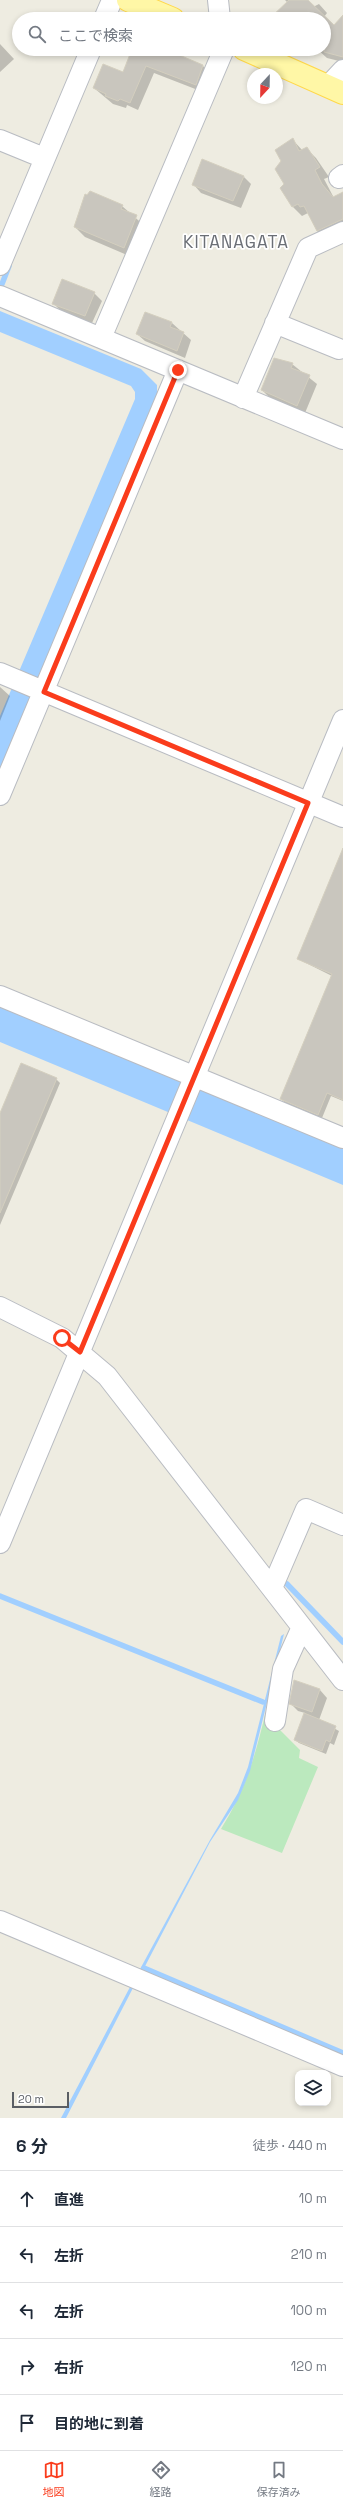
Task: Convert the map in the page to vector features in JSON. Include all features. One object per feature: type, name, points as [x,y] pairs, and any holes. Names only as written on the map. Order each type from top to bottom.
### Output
[{"type":"main road","points":[[114,8],[135,12]]},
{"type":"main road","points":[[260,56],[336,90]]},
{"type":"street","points":[[218,0],[219,12]]},
{"type":"street","points":[[0,265],[88,56]]},
{"type":"street","points":[[102,338],[221,56]]},
{"type":"street","points":[[336,90],[343,70]]},
{"type":"street","points":[[0,140],[44,158]]},
{"type":"street","points":[[243,398],[308,248],[343,232]]},
{"type":"street","points":[[0,296],[343,440]]},
{"type":"street","points":[[275,323],[339,349]]},
{"type":"street","points":[[0,795],[178,370]]},
{"type":"street","points":[[0,673],[343,817]]},
{"type":"street","points":[[0,1543],[343,720]]},
{"type":"street","points":[[0,996],[193,1080],[343,1138]]},
{"type":"street","points":[[0,1307],[62,1338],[107,1376],[343,1680]]},
{"type":"street","points":[[272,1588],[306,1509],[343,1525]]},
{"type":"street","points":[[275,1721],[284,1669],[302,1627]]},
{"type":"street","points":[[0,1921],[343,2066]]},
{"type":"green space","points":[[265,1715],[300,1750],[299,1758],[318,1767],[282,1853],[221,1829],[243,1787],[257,1746]]},
{"type":"water","points":[[0,311],[141,369],[157,385],[157,396],[0,771],[0,716],[135,399],[135,392],[131,386],[0,332]]},
{"type":"water","points":[[0,1006],[343,1149],[343,1185],[0,1042]]},
{"type":"water","points":[[284,1634],[250,1771],[238,1800],[210,1842],[142,1972],[139,1971],[210,1840],[238,1793],[248,1767],[281,1636]]},
{"type":"water","points":[[130,1987],[133,1988],[66,2118],[61,2118]]},
{"type":"building","points":[[289,0],[308,0],[320,12],[276,12]]},
{"type":"building","points":[[343,15],[343,57],[331,54],[331,22],[334,25]]},
{"type":"building","points":[[129,56],[182,56],[203,65],[196,85],[146,66],[130,103],[120,99],[118,101],[105,96],[106,94],[93,88],[103,64],[123,72]]},
{"type":"building","points":[[293,138],[299,151],[307,147],[320,167],[315,170],[322,184],[333,197],[343,192],[343,219],[317,231],[304,206],[300,207],[298,204],[292,207],[280,188],[284,184],[275,169],[281,161],[275,150]]},
{"type":"building","points":[[202,159],[244,176],[233,201],[192,185]]},
{"type":"building","points":[[90,191],[123,205],[121,209],[137,215],[124,248],[74,227],[85,194],[87,195]]},
{"type":"building","points":[[62,279],[95,292],[85,316],[52,304]]},
{"type":"building","points":[[145,312],[172,322],[170,327],[184,332],[177,351],[136,334]]},
{"type":"building","points":[[274,358],[293,363],[291,368],[310,375],[297,406],[261,390]]},
{"type":"building","points":[[343,848],[343,1100],[327,1093],[318,1115],[280,1099],[332,974],[297,959]]},
{"type":"building","points":[[21,1063],[57,1078],[0,1213],[0,1113]]},
{"type":"building","points":[[294,1680],[320,1689],[312,1712],[289,1704]]},
{"type":"building","points":[[304,1713],[336,1726],[330,1742],[326,1740],[322,1751],[294,1740]]},
{"type":"waterway","points":[[2,284],[9,266]]},
{"type":"waterway","points":[[287,1584],[343,1642]]},
{"type":"waterway","points":[[0,1596],[263,1702]]},
{"type":"waterway","points":[[144,1968],[343,2053]]},
{"type":"district","name":"KITANAGATA","points":[[236,242]]},
{"type":"route","points":[[62,1338],[80,1352],[308,803],[44,692],[178,370]]}]
